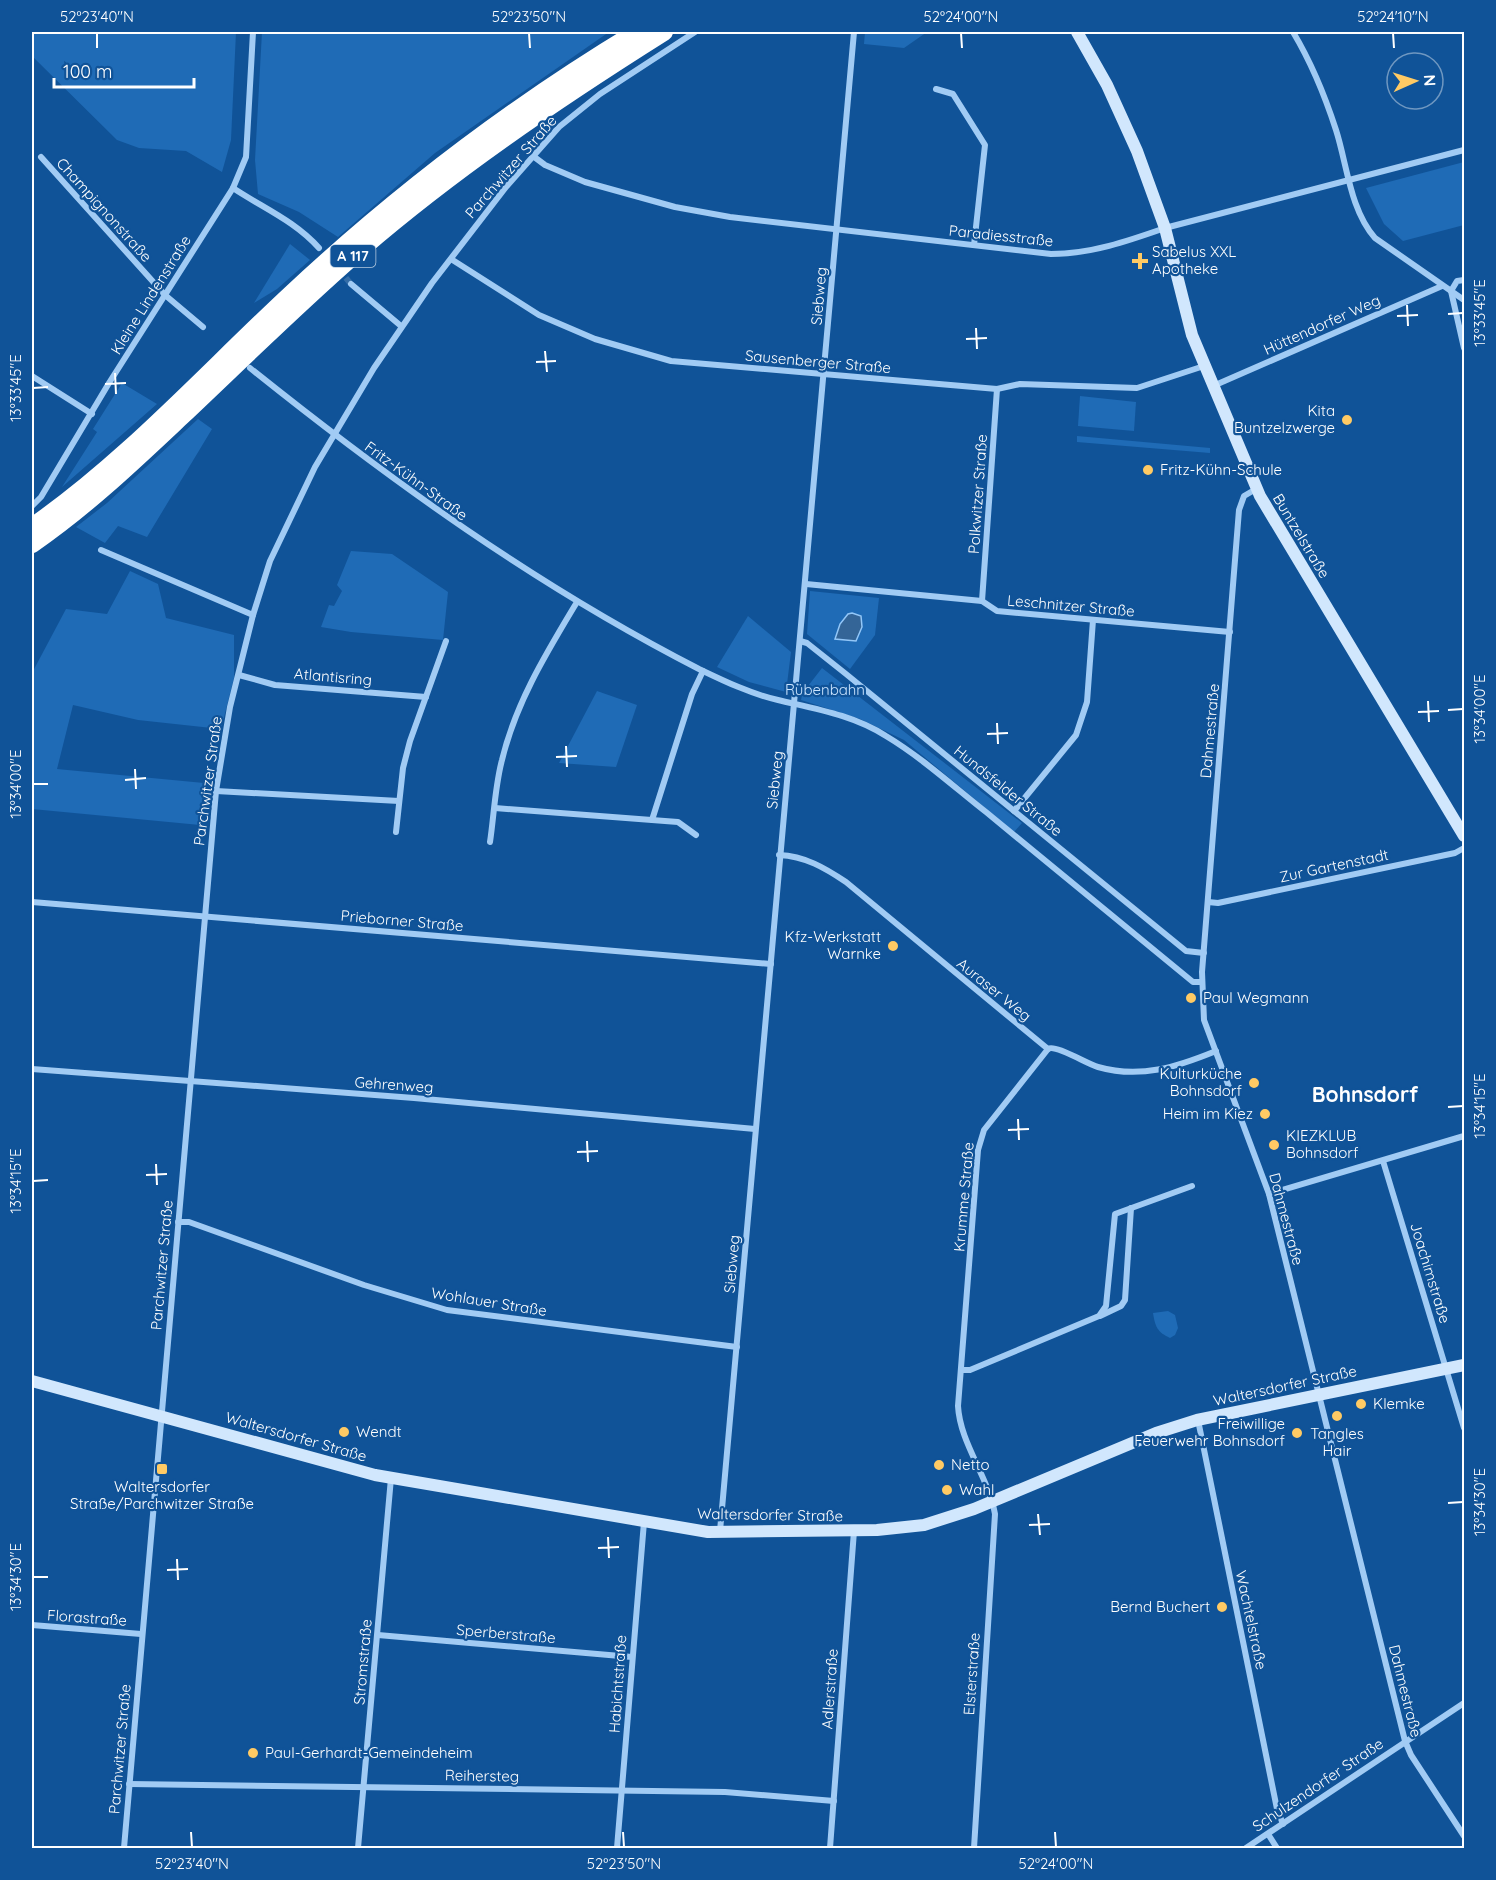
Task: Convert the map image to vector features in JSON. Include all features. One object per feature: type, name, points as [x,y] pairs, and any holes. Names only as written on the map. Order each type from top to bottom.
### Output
[{"type":"highway","name":"A 117","points":[[32,527],[63,505],[120,457],[290,295],[384,212],[550,87],[637,32]]},
{"type":"highway","name":"A 117","points":[[32,544],[71,516],[129,467],[344,264],[387,229],[530,120],[664,32]]},
{"type":"street","name":"Kleine Lindenstraße","points":[[32,506],[41,497],[233,188],[246,158],[253,32]]},
{"type":"street","name":"Parchwitzer Straße","points":[[124,1848],[216,791],[221,752],[253,615],[278,544],[333,435],[402,326],[451,259],[506,187],[576,112],[660,52],[695,32]]},
{"type":"street","name":"Siebweg","points":[[720,1532],[854,32]]},
{"type":"street","name":"Buntzelstraße","points":[[1077,32],[1121,114],[1165,228],[1185,311],[1204,366],[1256,489],[1464,836]]},
{"type":"street","points":[[1293,32],[1326,103],[1368,231],[1464,300]]},
{"type":"street","points":[[936,89],[952,94],[985,145],[974,245]]},
{"type":"street","name":"Paradiesstraße","points":[[533,156],[545,165],[585,182],[675,207],[730,217],[1052,254],[1075,253],[1116,244],[1165,228],[1464,150]]},
{"type":"street","name":"Champignonstraße","points":[[41,157],[165,295],[203,327]]},
{"type":"street","points":[[233,188],[260,207],[290,220],[319,249]]},
{"type":"street","name":"Sausenberger Straße","points":[[451,259],[539,315],[595,339],[671,361],[997,389],[1020,384],[1137,388],[1204,366]]},
{"type":"street","points":[[1464,279],[1457,281],[1451,291],[1464,348]]},
{"type":"street","points":[[351,284],[402,326]]},
{"type":"street","name":"Hüttendorfer Weg","points":[[1212,387],[1442,286]]},
{"type":"street","name":"Fritz-Kühn-Straße","points":[[249,368],[333,435],[453,523],[577,602],[703,671],[757,694],[794,704]]},
{"type":"street","points":[[32,376],[92,414]]},
{"type":"street","name":"Polkwitzer Straße","points":[[982,601],[997,389]]},
{"type":"street","name":"Dahmestraße","points":[[1256,489],[1244,496],[1239,510],[1204,953],[1202,1008],[1269,1194],[1405,1741],[1411,1755],[1464,1836]]},
{"type":"street","points":[[102,550],[253,615]]},
{"type":"street","name":"Leschnitzer Straße","points":[[806,584],[982,601],[997,611],[1230,632]]},
{"type":"street","points":[[490,842],[502,759],[526,690],[577,602]]},
{"type":"street","points":[[1014,811],[1076,735],[1087,702],[1093,620]]},
{"type":"street","points":[[396,832],[406,759],[446,641]]},
{"type":"street","name":"Hundsfelder Straße","points":[[800,642],[807,643],[1186,951],[1204,953]]},
{"type":"street","points":[[652,820],[692,694],[703,671]]},
{"type":"street","name":"Atlantisring","points":[[238,675],[275,685],[426,697]]},
{"type":"street","name":"Hundsfelder Straße","points":[[794,704],[857,720],[905,748],[1193,982],[1202,982]]},
{"type":"street","points":[[216,791],[399,801]]},
{"type":"street","points":[[495,808],[678,822],[696,835]]},
{"type":"street","name":"Zur Gartenstadt","points":[[1208,902],[1239,898],[1455,853],[1464,848]]},
{"type":"street","name":"Auraser Weg","points":[[779,855],[805,859],[846,882],[1048,1049],[1057,1048],[1097,1067],[1132,1072],[1164,1069],[1216,1051]]},
{"type":"street","name":"Prieborner Straße","points":[[32,902],[771,964]]},
{"type":"street","name":"Krumme Straße","points":[[992,1501],[958,1413],[980,1141],[984,1130],[1048,1049]]},
{"type":"street","name":"Gehrenweg","points":[[32,1070],[414,1098],[755,1129]]},
{"type":"street","points":[[1269,1194],[1464,1136]]},
{"type":"street","name":"Joachimstraße","points":[[1383,1161],[1464,1428]]},
{"type":"street","points":[[1099,1316],[1106,1306],[1115,1214],[1192,1186]]},
{"type":"street","points":[[961,1370],[970,1370],[1121,1306],[1125,1300],[1131,1208]]},
{"type":"street","name":"Wohlauer Straße","points":[[178,1222],[189,1222],[364,1284],[447,1310],[736,1347]]},
{"type":"street","name":"Waltersdorfer Straße","points":[[32,1381],[391,1478],[644,1522],[720,1532],[854,1531],[924,1525],[943,1521],[1156,1432],[1197,1420],[1464,1365]]},
{"type":"street","name":"Wachtelstraße","points":[[1197,1420],[1277,1809],[1283,1824]]},
{"type":"street","name":"Stromstraße","points":[[358,1848],[391,1478]]},
{"type":"street","name":"Elsterstraße","points":[[974,1848],[995,1514],[992,1501]]},
{"type":"street","name":"Habichtstraße","points":[[617,1848],[644,1522]]},
{"type":"street","name":"Adlerstraße","points":[[830,1848],[854,1531]]},
{"type":"street","name":"Florastraße","points":[[32,1625],[141,1634]]},
{"type":"street","name":"Sperberstraße","points":[[378,1635],[632,1657]]},
{"type":"street","name":"Schulzendorfer Straße","points":[[1245,1848],[1464,1703]]},
{"type":"street","name":"Reihersteg","points":[[129,1784],[724,1792],[834,1802]]},
{"type":"street","points":[[1268,1834],[1277,1848]]},
{"type":"green space","points":[[32,32],[236,32],[231,140],[222,172],[186,151],[139,148],[117,140],[32,56]]},
{"type":"green space","points":[[262,32],[609,32],[435,153],[338,237],[299,212],[258,194],[255,160]]},
{"type":"green space","points":[[865,32],[927,32],[904,48],[864,44]]},
{"type":"green space","points":[[1464,162],[1464,225],[1403,241],[1384,224],[1366,188]]},
{"type":"green space","points":[[290,244],[310,260],[277,289],[254,303]]},
{"type":"green space","points":[[122,383],[157,404],[62,487],[97,432],[93,429]]},
{"type":"green space","points":[[1080,396],[1136,402],[1134,431],[1078,426]]},
{"type":"green space","points":[[198,419],[212,429],[147,537],[118,526],[105,543],[76,527],[107,503]]},
{"type":"green space","points":[[1077,436],[1210,448],[1210,453],[1077,442]]},
{"type":"green space","points":[[351,551],[392,554],[448,592],[443,640],[321,627],[329,605],[334,606],[342,591],[337,585]]},
{"type":"green space","points":[[130,571],[158,584],[166,618],[234,635],[234,678],[221,729],[138,720],[73,705],[57,769],[204,783],[200,825],[32,809],[32,673],[66,609],[107,614]]},
{"type":"green space","points":[[810,591],[879,598],[875,635],[850,669],[807,634]]},
{"type":"green space","points":[[748,616],[791,652],[786,692],[749,682],[717,667]]},
{"type":"green space","name":"Rübenbahn","points":[[822,668],[1022,823],[1014,832],[904,740],[860,719],[801,700],[804,685],[808,686]]},
{"type":"green space","points":[[597,691],[637,705],[616,767],[559,763]]},
{"type":"green space","points":[[1168,1311],[1175,1315],[1178,1328],[1175,1335],[1170,1338],[1157,1328],[1153,1313]]},
{"type":"shaded area","points":[[848,614],[861,616],[862,627],[856,641],[835,639],[840,624]]},
{"type":"tunnel","points":[[340,271],[351,284]]},
{"type":"place","name":"Sabelus XXL Apotheke","points":[[1140,261]]},
{"type":"place","name":"Kita Buntzelzwerge","points":[[1347,420]]},
{"type":"place","name":"Fritz-Kühn-Schule","points":[[1148,470]]},
{"type":"place","name":"Kfz-Werkstatt Warnke","points":[[893,946]]},
{"type":"place","name":"Paul Wegmann","points":[[1191,998]]},
{"type":"place","name":"Kulturküche Bohnsdorf","points":[[1254,1083]]},
{"type":"place","name":"Heim im Kiez","points":[[1265,1114]]},
{"type":"place","name":"KIEZKLUB Bohnsdorf","points":[[1274,1145]]},
{"type":"place","name":"Klemke","points":[[1361,1404]]},
{"type":"place","name":"Tangles Hair","points":[[1337,1416]]},
{"type":"place","name":"Wendt","points":[[344,1432]]},
{"type":"place","name":"Freiwillige Feuerwehr Bohnsdorf","points":[[1297,1433]]},
{"type":"place","name":"Netto","points":[[939,1465]]},
{"type":"place","name":"Waltersdorfer Straße/Parchwitzer Straße","points":[[162,1469]]},
{"type":"place","name":"Wahl","points":[[947,1490]]},
{"type":"place","name":"Bernd Buchert","points":[[1222,1607]]},
{"type":"place","name":"Paul-Gerhardt-Gemeindeheim","points":[[253,1753]]},
{"type":"district","name":"Bohnsdorf","points":[[1365,1095]]}]
